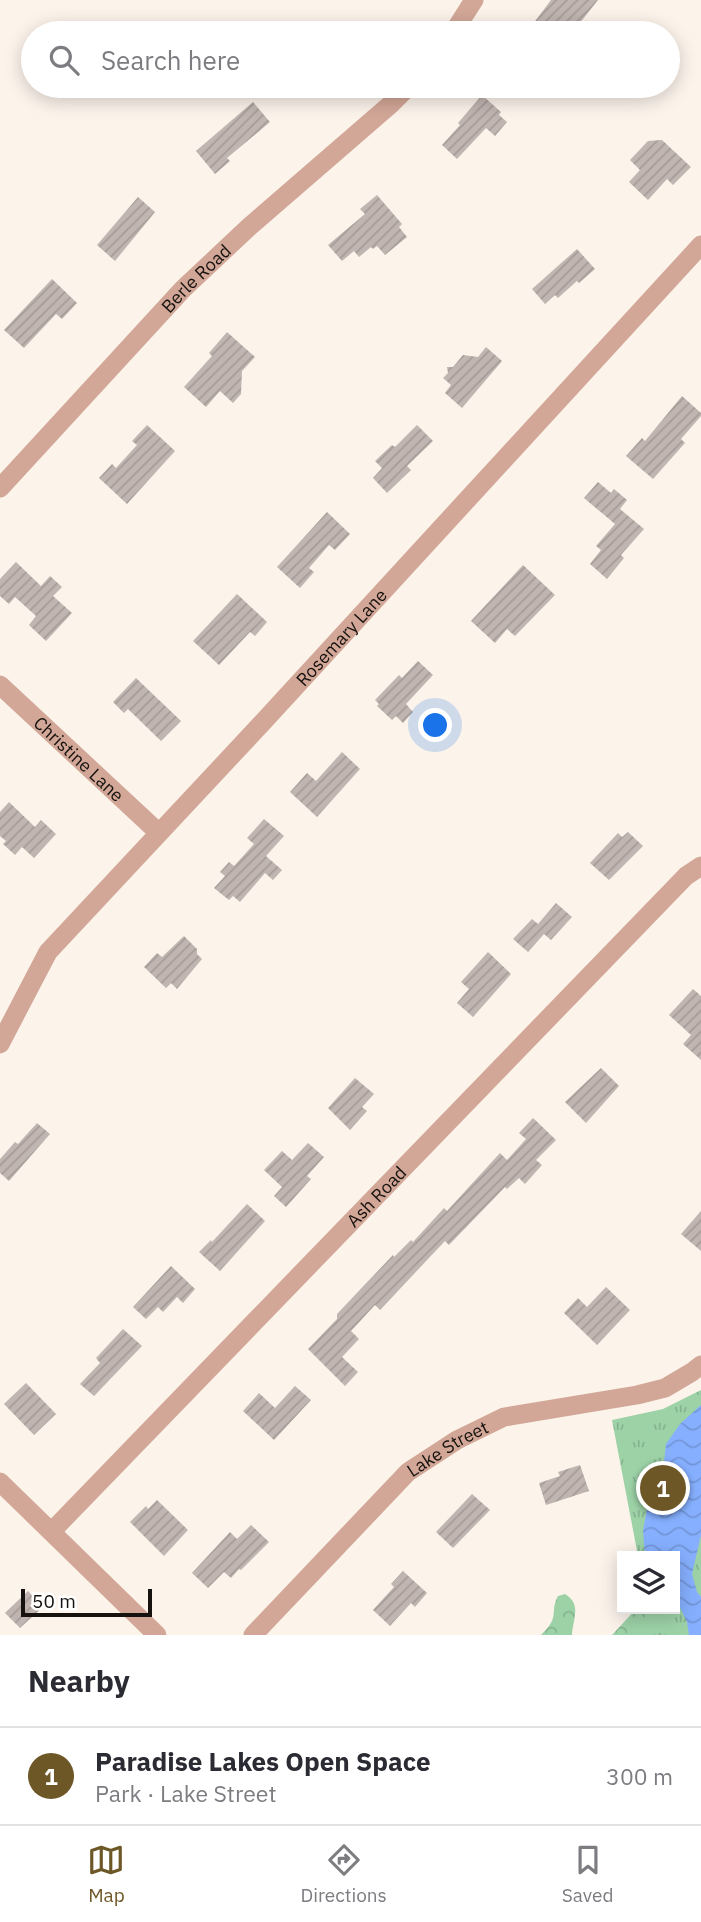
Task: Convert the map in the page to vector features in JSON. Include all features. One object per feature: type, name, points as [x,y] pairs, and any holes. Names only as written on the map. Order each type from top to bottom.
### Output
[{"type":"street","points":[[461,21],[474,0]]},
{"type":"street","name":"Berle Road","points":[[0,488],[183,289],[249,227],[397,98]]},
{"type":"street","name":"Rosemary Lane","points":[[0,1044],[48,952],[701,245]]},
{"type":"street","name":"Christine Lane","points":[[0,685],[159,833]]},
{"type":"street","name":"Ash Road","points":[[52,1531],[677,886],[701,866]]},
{"type":"street","name":"Lake Street","points":[[253,1635],[408,1472],[457,1440],[504,1417],[665,1388],[701,1365]]},
{"type":"street","points":[[0,1482],[158,1635]]},
{"type":"green space","points":[[701,1390],[701,1635],[634,1635],[649,1619],[648,1614],[680,1614],[680,1551],[637,1551],[612,1420],[663,1409]]},
{"type":"green space","points":[[565,1594],[575,1607],[572,1635],[541,1635],[553,1619],[558,1596]]},
{"type":"green space","points":[[631,1614],[678,1614],[689,1635],[612,1635]]},
{"type":"water","points":[[701,1405],[701,1535],[692,1574],[701,1597],[701,1635],[689,1635],[687,1622],[680,1607],[680,1551],[645,1551],[643,1531],[649,1497],[664,1462],[666,1444],[680,1424]]},
{"type":"building","points":[[551,0],[598,0],[581,21],[535,21]]},
{"type":"building","points":[[479,98],[485,98],[501,112],[499,115],[507,122],[495,136],[486,128],[457,159],[442,145],[460,125],[458,123]]},
{"type":"building","points":[[253,102],[270,122],[227,158],[230,161],[215,174],[196,151]]},
{"type":"building","points":[[662,140],[691,167],[673,185],[667,179],[648,200],[629,182],[640,170],[630,160],[648,141]]},
{"type":"building","points":[[377,195],[402,224],[399,227],[407,237],[385,255],[377,246],[373,249],[371,247],[359,257],[354,251],[342,261],[328,245],[365,214],[360,209]]},
{"type":"building","points":[[138,197],[155,212],[115,261],[97,245]]},
{"type":"building","points":[[577,249],[595,269],[558,298],[555,295],[545,304],[532,289]]},
{"type":"building","points":[[52,279],[77,303],[62,319],[56,314],[24,348],[4,330]]},
{"type":"building","points":[[227,332],[255,357],[242,371],[241,394],[233,403],[220,391],[206,407],[184,387],[212,356],[209,353]]},
{"type":"building","points":[[486,347],[502,361],[462,408],[445,393],[451,385],[443,378],[448,373],[447,367],[453,367],[463,355],[478,357]]},
{"type":"building","points":[[682,396],[701,416],[681,439],[685,443],[653,479],[626,456],[642,438],[645,441]]},
{"type":"building","points":[[147,425],[175,451],[127,504],[99,478],[112,464],[116,468],[137,445],[132,441]]},
{"type":"building","points":[[417,425],[433,441],[407,466],[411,470],[387,493],[373,478],[382,468],[375,461],[392,445],[395,447]]},
{"type":"building","points":[[598,482],[611,493],[614,489],[627,500],[620,509],[644,529],[621,555],[624,558],[607,579],[590,564],[601,550],[596,546],[615,524],[584,498]]},
{"type":"building","points":[[327,512],[350,534],[335,550],[329,545],[309,568],[314,572],[300,588],[277,567]]},
{"type":"building","points":[[16,562],[41,586],[50,576],[62,587],[53,596],[72,613],[46,641],[29,625],[36,616],[15,597],[9,604],[0,596],[0,579]]},
{"type":"building","points":[[523,565],[555,595],[515,636],[507,629],[495,643],[471,621]]},
{"type":"building","points":[[237,594],[267,622],[255,636],[250,632],[219,665],[193,641]]},
{"type":"building","points":[[418,661],[433,675],[406,704],[413,712],[403,723],[396,716],[392,720],[377,706],[379,704],[375,700],[399,675],[402,678]]},
{"type":"building","points":[[136,678],[181,721],[161,741],[128,709],[124,713],[113,702]]},
{"type":"building","points":[[342,752],[360,769],[317,817],[290,792],[307,773],[316,781]]},
{"type":"building","points":[[9,802],[35,827],[41,820],[56,834],[34,858],[22,847],[15,855],[3,844],[6,841],[0,836],[0,812]]},
{"type":"building","points":[[264,819],[284,836],[266,856],[282,870],[273,880],[265,873],[240,902],[233,896],[229,900],[214,888],[225,876],[220,872],[229,862],[234,866],[254,844],[247,838]]},
{"type":"building","points":[[628,832],[643,846],[609,880],[590,863],[618,833],[622,837]]},
{"type":"building","points":[[556,903],[572,917],[551,940],[544,934],[528,952],[513,939],[532,919],[538,924]]},
{"type":"building","points":[[184,936],[197,949],[197,954],[202,959],[177,989],[171,983],[166,988],[144,967],[157,953],[162,957]]},
{"type":"building","points":[[488,952],[511,974],[473,1017],[457,1003],[469,989],[461,982]]},
{"type":"building","points":[[693,989],[701,996],[701,1060],[683,1044],[691,1035],[669,1015]]},
{"type":"building","points":[[601,1068],[619,1086],[586,1123],[565,1102]]},
{"type":"building","points":[[355,1078],[374,1094],[362,1107],[367,1111],[350,1130],[328,1108]]},
{"type":"building","points":[[533,1118],[556,1140],[536,1160],[542,1165],[525,1184],[519,1178],[507,1189],[505,1187],[449,1245],[445,1241],[380,1310],[375,1305],[351,1331],[359,1339],[342,1357],[358,1372],[345,1386],[308,1349],[393,1255],[394,1257],[411,1240],[413,1242],[444,1208],[447,1211],[500,1153],[507,1160],[526,1139],[519,1133]]},
{"type":"building","points":[[37,1123],[50,1134],[9,1181],[0,1173],[0,1159]]},
{"type":"building","points":[[308,1143],[324,1157],[307,1176],[311,1179],[286,1207],[274,1196],[282,1187],[264,1170],[282,1151],[292,1160]]},
{"type":"building","points":[[247,1204],[265,1221],[220,1271],[199,1252],[211,1240],[212,1242]]},
{"type":"building","points":[[701,1211],[701,1251],[681,1234]]},
{"type":"building","points":[[171,1266],[195,1289],[183,1303],[177,1297],[163,1312],[158,1307],[146,1319],[133,1307]]},
{"type":"building","points":[[606,1287],[630,1310],[597,1345],[564,1313],[578,1298],[587,1307]]},
{"type":"building","points":[[123,1329],[142,1346],[94,1396],[80,1384],[100,1363],[96,1358]]},
{"type":"building","points":[[26,1383],[56,1414],[34,1435],[4,1404]]},
{"type":"building","points":[[295,1386],[311,1400],[274,1440],[243,1411],[259,1393],[275,1408]]},
{"type":"building","points":[[580,1465],[589,1491],[546,1505],[539,1483],[560,1476],[558,1472]]},
{"type":"building","points":[[472,1494],[490,1510],[453,1548],[436,1532]]},
{"type":"building","points":[[157,1500],[188,1530],[164,1556],[130,1522],[146,1506],[148,1509]]},
{"type":"building","points":[[251,1525],[269,1542],[231,1578],[224,1572],[208,1588],[192,1573],[230,1532],[237,1539]]},
{"type":"building","points":[[403,1571],[427,1593],[415,1607],[411,1603],[390,1626],[373,1610],[394,1587],[391,1584]]},
{"type":"building","points":[[28,1591],[43,1607],[20,1628],[5,1613]]},
{"type":"place","name":"Paradise Lakes Open Space","points":[[663,1488]]}]
